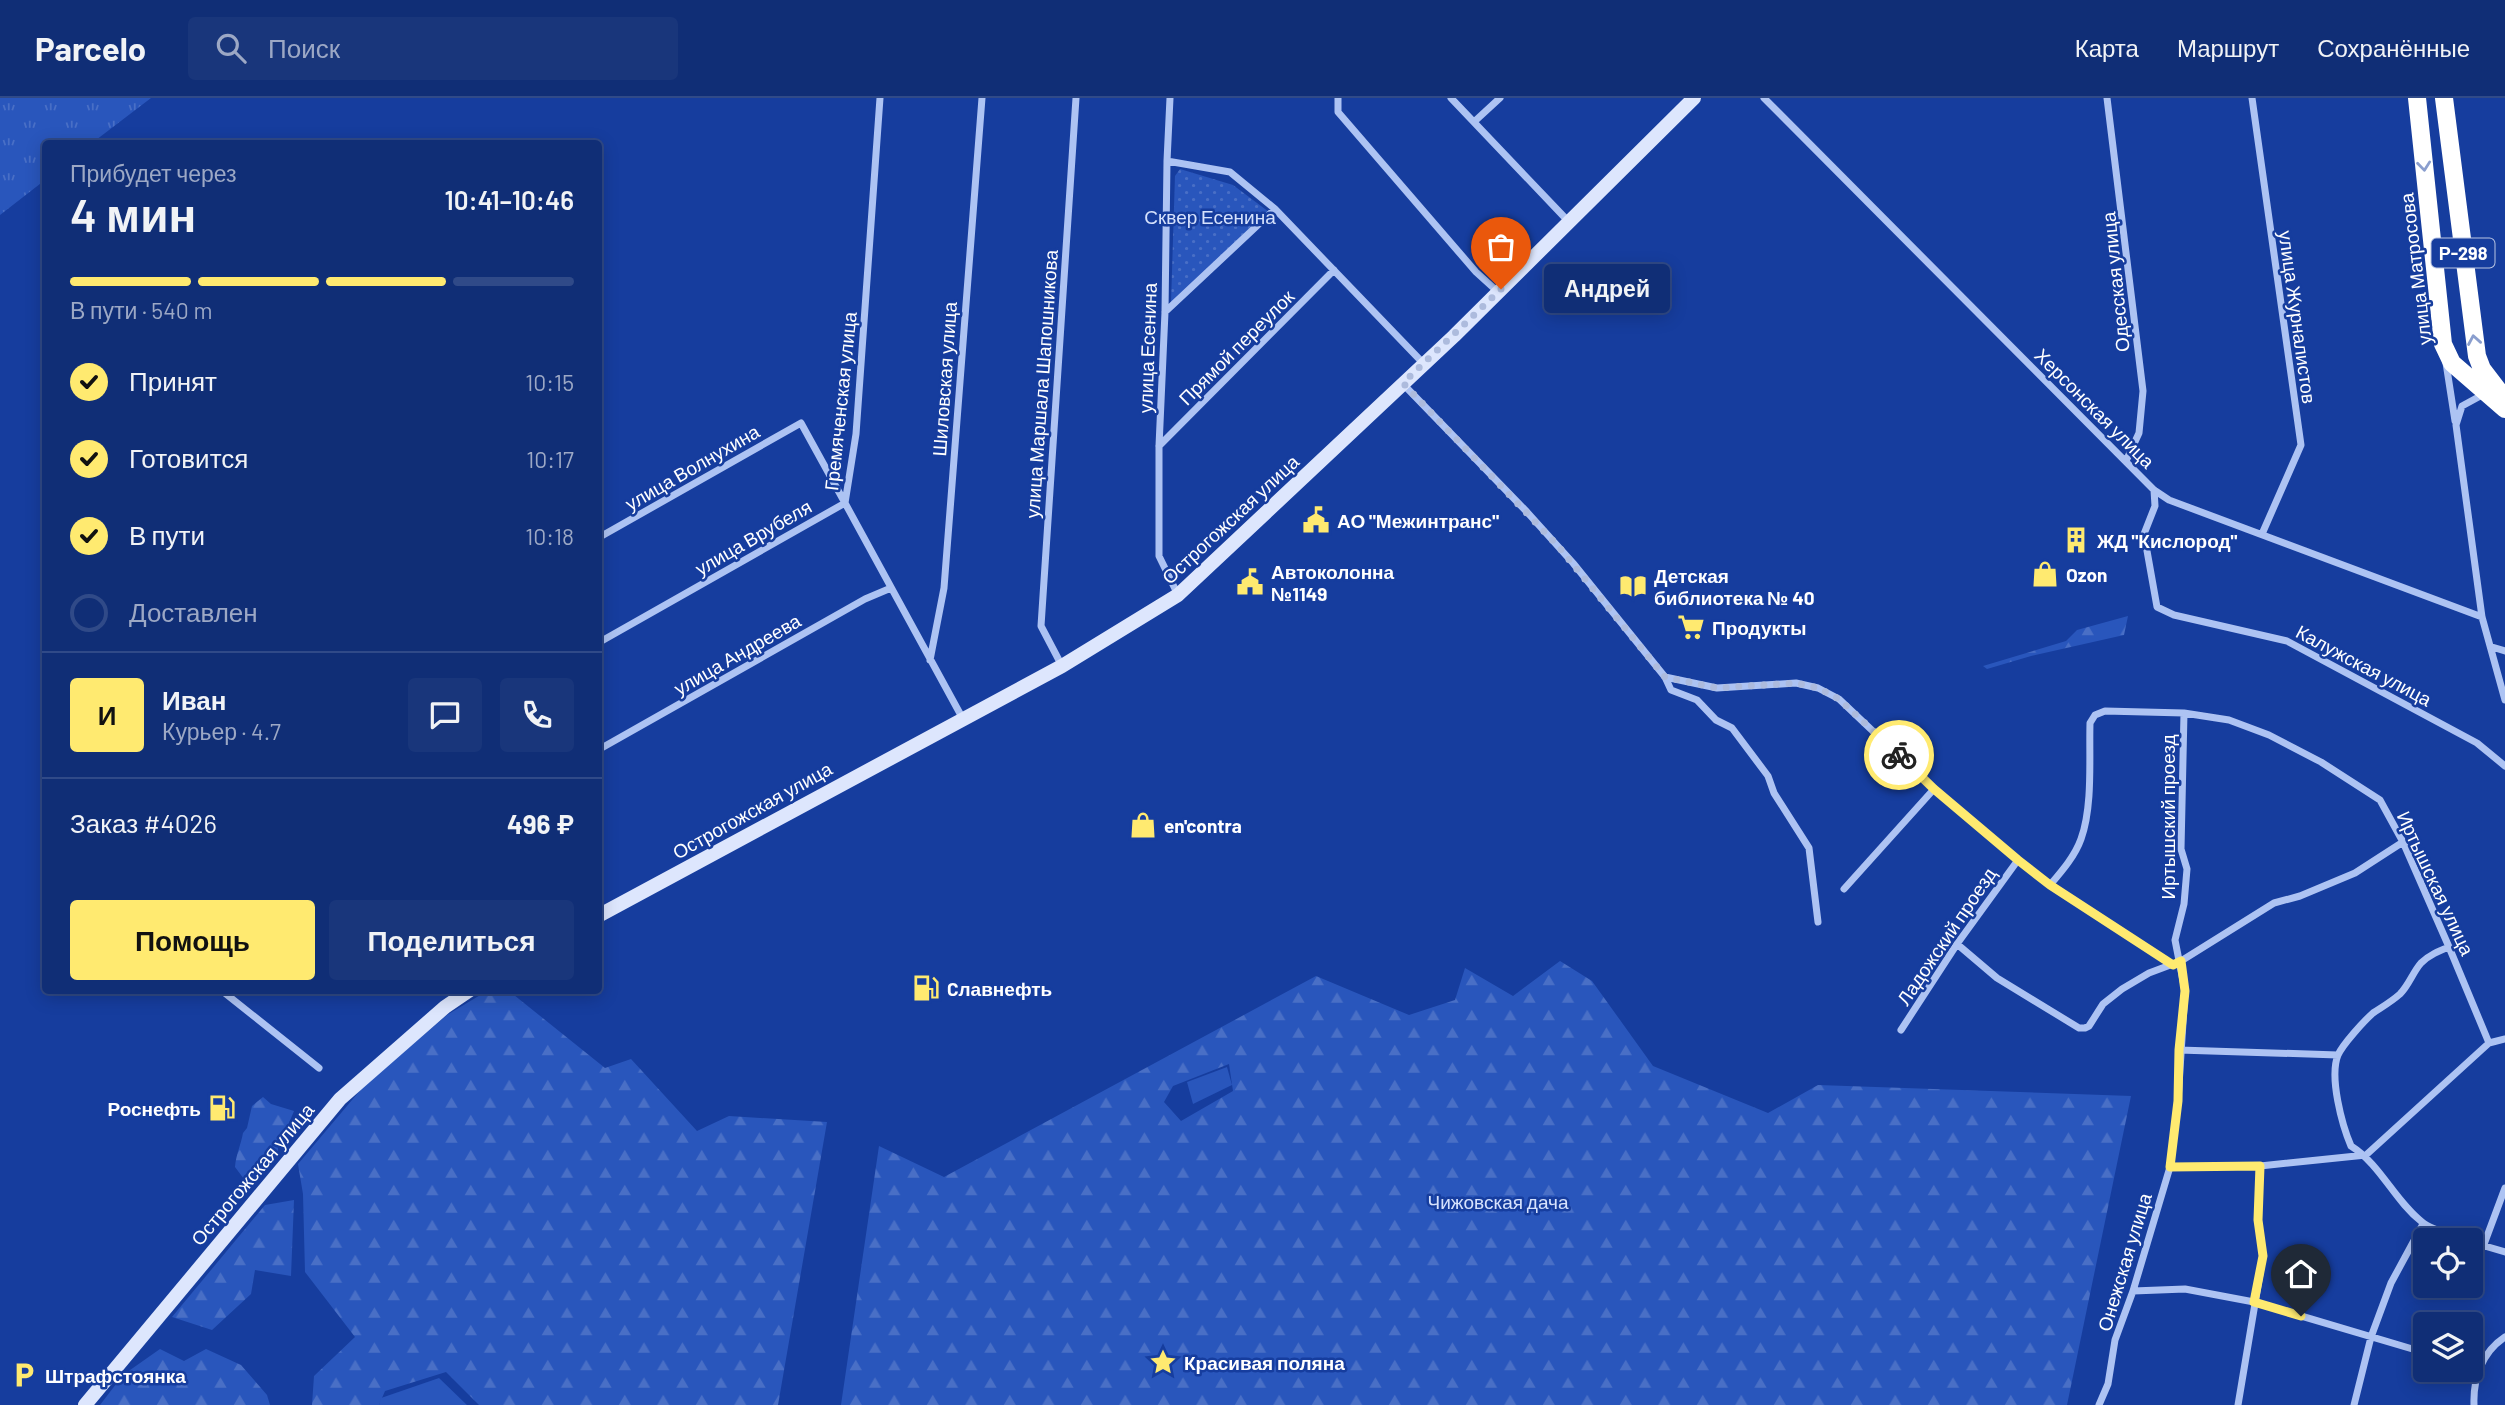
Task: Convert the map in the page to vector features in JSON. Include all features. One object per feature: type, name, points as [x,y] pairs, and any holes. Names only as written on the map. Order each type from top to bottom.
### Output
[{"type":"highway","name":"улица Матросова","points":[[2417,98],[2443,344],[2452,363],[2505,409]]},
{"type":"highway","name":"Р-298","points":[[2444,98],[2477,356],[2482,369],[2505,400]]},
{"type":"street","name":"Гремяченская улица","points":[[880,98],[856,434],[845,503],[962,719]]},
{"type":"street","name":"Шиловская улица","points":[[930,660],[944,588],[982,98]]},
{"type":"street","name":"улица Маршала Шапошникова","points":[[1062,666],[1041,626],[1076,98]]},
{"type":"street","name":"улица Есенина","points":[[1170,98],[1159,446],[1159,556],[1178,596]]},
{"type":"street","points":[[1338,98],[1338,112],[1476,272],[1498,292]]},
{"type":"street","points":[[1451,98],[1570,223]]},
{"type":"street","points":[[1475,121],[1500,98]]},
{"type":"street","name":"Острогожская улица","points":[[602,914],[1062,666],[1178,596],[1424,364],[1694,98]]},
{"type":"street","name":"Херсонская улица","points":[[1764,98],[2154,490],[2169,500],[2482,618]]},
{"type":"street","name":"Одесская улица","points":[[2107,98],[2143,391],[2139,433],[2126,461]]},
{"type":"street","name":"улица Журналистов","points":[[2252,98],[2301,445],[2262,534]]},
{"type":"street","points":[[1167,161],[1230,172],[1275,209],[1424,364]]},
{"type":"street","points":[[1165,312],[1275,209]]},
{"type":"street","name":"Прямой переулок","points":[[1159,446],[1335,271]]},
{"type":"street","points":[[2443,344],[2482,618],[2505,699]]},
{"type":"street","points":[[1403,383],[1564,553],[1665,677],[1671,690],[1697,700],[1716,720],[1732,728],[1768,776],[1774,793],[1809,848],[1818,922]]},
{"type":"street","points":[[2456,425],[2462,406],[2485,394]]},
{"type":"street","name":"улица Волнухина","points":[[602,536],[801,423],[845,503]]},
{"type":"street","name":"Калужская улица","points":[[2154,490],[2155,506],[2144,534],[2157,607],[2174,615],[2287,641],[2477,743],[2505,766]]},
{"type":"street","name":"улица Врубеля","points":[[602,641],[845,503]]},
{"type":"street","name":"улица Андреева","points":[[602,748],[865,599],[891,588]]},
{"type":"street","points":[[2492,647],[2505,651]]},
{"type":"street","points":[[1665,677],[1717,688],[1796,683],[1818,688],[1839,699],[1934,789],[2050,885],[2177,963]]},
{"type":"street","name":"Иртышская улица","points":[[2050,885],[2068,864],[2081,840],[2087,816],[2090,723],[2095,715],[2105,711],[2184,713],[2229,720],[2269,735],[2321,762],[2380,800],[2403,842],[2489,1043]]},
{"type":"street","name":"Иртышский проезд","points":[[2177,963],[2175,940],[2184,904],[2187,869],[2181,849],[2184,713]]},
{"type":"street","points":[[1844,889],[1934,789]]},
{"type":"street","points":[[1957,944],[1997,978],[2079,1028],[2085,1028],[2103,1004],[2149,973],[2177,963],[2274,904],[2355,873],[2403,842]]},
{"type":"street","name":"Ладожский проезд","points":[[1901,1030],[1957,944],[2018,860]]},
{"type":"street","points":[[2435,1228],[2424,1224],[2400,1200],[2366,1156],[2351,1146],[2337,1096],[2335,1072],[2338,1055],[2373,1014],[2390,1003],[2408,985],[2420,964],[2432,954],[2449,947]]},
{"type":"street","name":"Онежская улица","points":[[2099,1405],[2108,1384],[2115,1340],[2133,1291],[2170,1167],[2178,1101],[2179,1050],[2185,991],[2177,963]]},
{"type":"street","points":[[227,994],[319,1068]]},
{"type":"street","name":"Острогожская улица","points":[[85,1405],[340,1098],[445,1007],[464,994]]},
{"type":"street","points":[[2170,1167],[2260,1166],[2366,1156],[2489,1043],[2505,1039]]},
{"type":"street","points":[[2179,1050],[2338,1055]]},
{"type":"street","points":[[2238,1405],[2263,1256],[2258,1220],[2260,1166]]},
{"type":"street","points":[[2505,1188],[2483,1247],[2505,1252]]},
{"type":"street","points":[[2354,1405],[2371,1337],[2391,1283],[2424,1224]]},
{"type":"street","points":[[2133,1291],[2185,1289],[2254,1302],[2413,1349]]},
{"type":"street","points":[[2483,1357],[2505,1337]]},
{"type":"street","points":[[2474,1382],[2474,1405]]},
{"type":"green space","points":[[0,98],[151,98],[96,140],[42,140],[42,182],[0,215]]},
{"type":"green space","name":"Сквер Есенина","points":[[1180,169],[1233,185],[1269,212],[1171,303],[1175,176]]},
{"type":"green space","points":[[2128,616],[2124,635],[1987,669],[1983,666],[2066,641],[2077,630]]},
{"type":"green space","name":"Чижовская дача","points":[[1560,961],[1592,981],[1653,1066],[1768,1113],[1818,1085],[2131,1096],[2067,1405],[841,1405],[879,1146],[944,1177],[1316,976],[1409,1015],[1455,1000],[1465,968],[1513,996]],"holes":[[[1229,1064],[1233,1091],[1181,1121],[1164,1102],[1173,1086]]]},
{"type":"green space","points":[[482,994],[513,994],[605,1068],[631,1059],[697,1131],[729,1116],[827,1122],[778,1405],[479,1405],[446,1372],[385,1391],[379,1405],[312,1405],[314,1376],[355,1337],[305,1272],[303,1194],[298,1164],[363,1087],[447,1015]]},
{"type":"green space","points":[[1227,1067],[1232,1085],[1193,1104],[1187,1082]]},
{"type":"green space","points":[[263,1097],[271,1104],[294,1111],[278,1138],[278,1155],[257,1176],[244,1179],[235,1167],[236,1158],[252,1106]]},
{"type":"green space","points":[[294,1200],[291,1276],[255,1270],[251,1294],[212,1330],[172,1317],[265,1205]]},
{"type":"green space","points":[[160,1349],[184,1361],[206,1349],[241,1365],[267,1395],[270,1405],[100,1405],[123,1375]]},
{"type":"green space","points":[[439,1378],[467,1405],[379,1405],[381,1398]]},
{"type":"way so far","points":[[1501,289],[1403,383],[1558,546],[1665,677],[1717,688],[1796,683],[1818,688],[1839,699],[1899,755]]},
{"type":"place","name":"Андрей","points":[[1501,289]]},
{"type":"place","name":"АО \"Межинтранс\"","points":[[1316,520]]},
{"type":"place","name":"ЖД \"Кислород\"","points":[[2076,540]]},
{"type":"place","name":"Ozon","points":[[2045,574]]},
{"type":"place","name":"Автоколонна №1149","points":[[1250,582]]},
{"type":"place","name":"Детская библиотека № 40","points":[[1633,586]]},
{"type":"place","name":"Продукты","points":[[1691,627]]},
{"type":"place","name":"en'contra","points":[[1143,825]]},
{"type":"place","name":"Cлавнефть","points":[[926,988]]},
{"type":"place","name":"Роснефть","points":[[222,1108]]},
{"type":"place","name":"Красивая поляна","points":[[1163,1362]]},
{"type":"place","name":"Штрафстоянка","points":[[24,1375]]},
{"type":"route","points":[[1899,755],[1934,789],[2050,885],[2173,965],[2181,961],[2185,991],[2179,1050],[2178,1101],[2170,1167],[2260,1166],[2258,1220],[2263,1256],[2254,1302],[2301,1316]]}]
